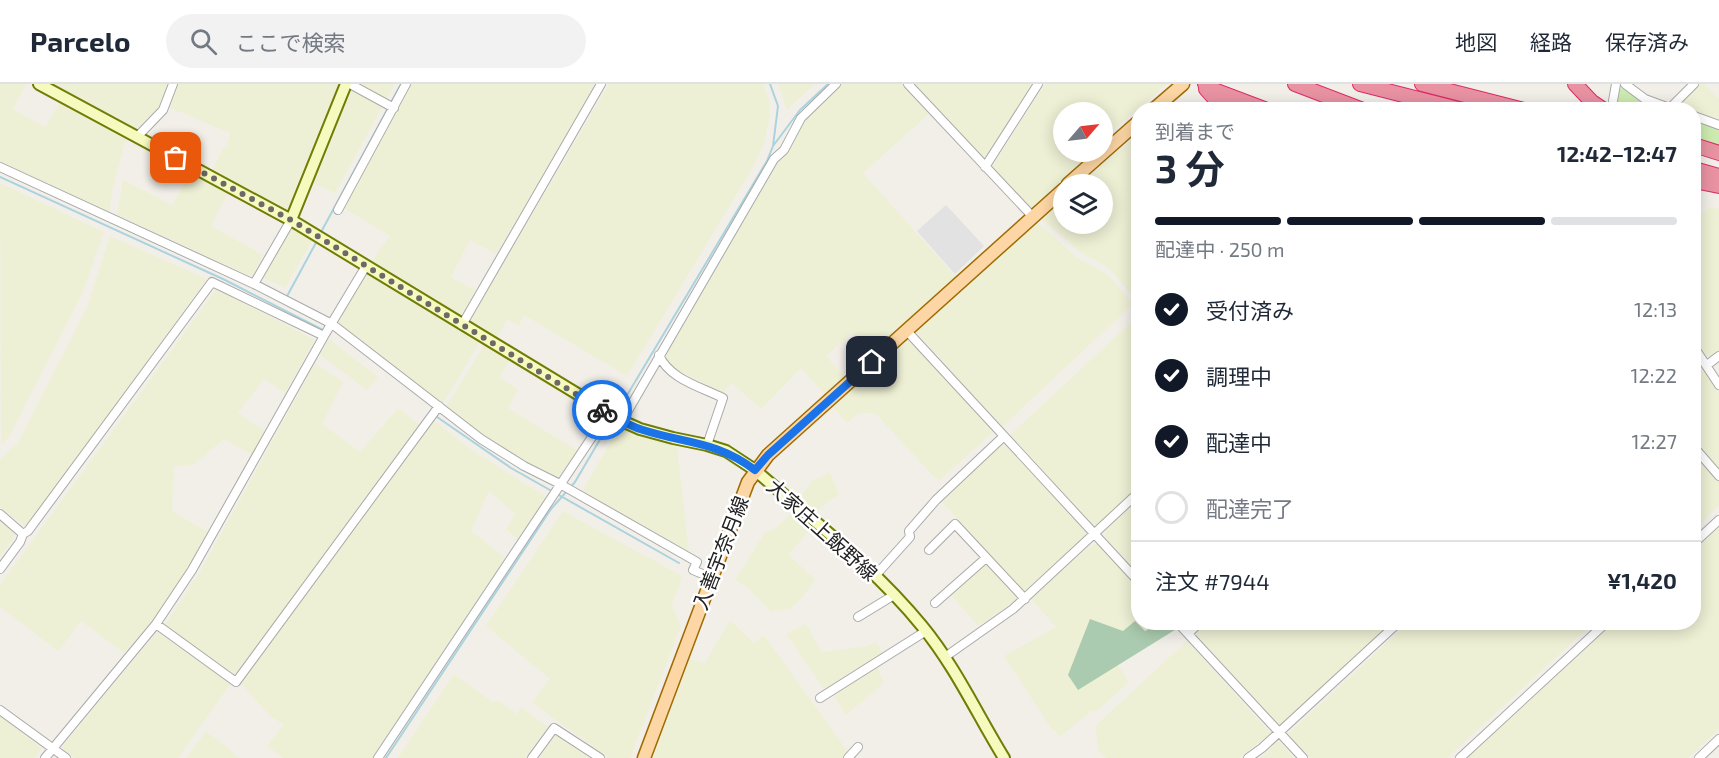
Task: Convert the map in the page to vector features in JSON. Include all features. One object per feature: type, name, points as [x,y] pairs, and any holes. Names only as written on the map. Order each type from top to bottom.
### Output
[{"type":"highway","points":[[1203,84],[1218,102]]},
{"type":"highway","points":[[1203,84],[1246,102]]},
{"type":"highway","points":[[1295,84],[1342,102]]},
{"type":"highway","points":[[1360,84],[1430,102]]},
{"type":"highway","points":[[1422,84],[1493,102]]},
{"type":"highway","points":[[1575,84],[1592,102]]},
{"type":"highway","points":[[1701,147],[1719,153]]},
{"type":"highway","points":[[1701,156],[1719,160]]},
{"type":"highway","points":[[1701,171],[1719,176]]},
{"type":"highway","points":[[1701,182],[1719,186]]},
{"type":"main road","name":"大家庄上飯野線","points":[[39,84],[291,220],[622,421],[640,429],[707,445],[733,455],[755,470],[875,576],[926,631],[945,657],[1004,758]]},
{"type":"main road","points":[[291,220],[348,84]]},
{"type":"main road","points":[[1162,102],[1183,84]]},
{"type":"main road","points":[[1080,174],[1131,131]]},
{"type":"main road","name":"入善宇奈月線","points":[[644,758],[748,482],[755,470],[768,455],[1053,199]]},
{"type":"street","points":[[137,137],[163,110],[173,84]]},
{"type":"street","points":[[348,84],[394,108]]},
{"type":"street","points":[[339,210],[406,84]]},
{"type":"street","points":[[462,325],[601,84]]},
{"type":"street","points":[[622,421],[774,159],[784,150],[801,118],[836,84]]},
{"type":"street","points":[[908,84],[1033,217]]},
{"type":"street","points":[[985,167],[1038,84]]},
{"type":"street","points":[[1609,102],[1616,84]]},
{"type":"street","points":[[1625,84],[1645,99],[1653,102]]},
{"type":"street","points":[[1679,102],[1694,84]]},
{"type":"street","points":[[1701,119],[1719,125]]},
{"type":"street","points":[[0,167],[254,284],[332,324],[490,445],[697,562],[693,570],[712,578]]},
{"type":"street","points":[[254,284],[291,220]]},
{"type":"street","points":[[45,758],[156,624],[192,570],[366,266]]},
{"type":"street","points":[[0,569],[20,542],[23,534],[28,531],[212,282],[324,336]]},
{"type":"street","points":[[906,330],[1131,573]]},
{"type":"street","points":[[659,355],[663,365],[673,374],[723,398],[707,445]]},
{"type":"street","points":[[1707,364],[1719,356]]},
{"type":"street","points":[[1701,357],[1719,385]]},
{"type":"street","points":[[156,624],[236,682],[439,406]]},
{"type":"street","points":[[378,758],[608,413]]},
{"type":"street","points":[[875,576],[910,537],[909,531],[936,500],[1004,436]]},
{"type":"street","points":[[1701,455],[1719,476]]},
{"type":"street","points":[[945,657],[1024,599],[1131,501]]},
{"type":"street","points":[[0,514],[23,534]]},
{"type":"street","points":[[1701,537],[1719,520]]},
{"type":"street","points":[[929,550],[955,524],[1024,599]]},
{"type":"street","points":[[935,603],[986,558]]},
{"type":"street","points":[[858,617],[894,595]]},
{"type":"street","points":[[1184,630],[1303,758]]},
{"type":"street","points":[[1188,634],[1192,630]]},
{"type":"street","points":[[1248,758],[1262,748],[1390,630]]},
{"type":"street","points":[[1460,758],[1599,630]]},
{"type":"street","points":[[820,698],[926,631]]},
{"type":"street","points":[[0,710],[66,758]]},
{"type":"street","points":[[532,758],[554,728],[600,758]]},
{"type":"street","points":[[1699,758],[1719,739]]},
{"type":"street","points":[[848,758],[858,747]]},
{"type":"green space","points":[[0,84],[26,84],[13,109],[45,127],[60,102],[126,138],[112,191],[110,212],[0,162]]},
{"type":"green space","points":[[50,84],[168,84],[159,107],[136,129]]},
{"type":"green space","points":[[177,84],[340,84],[291,207],[286,210],[212,171],[222,149],[227,146],[230,133],[168,107]]},
{"type":"green space","points":[[356,84],[394,84],[386,100]]},
{"type":"green space","points":[[410,84],[597,84],[496,254],[470,240],[451,277],[475,290],[461,318],[372,261],[390,236],[344,208]]},
{"type":"green space","points":[[609,84],[763,84],[770,103],[764,144],[753,167],[627,376],[524,315],[519,325],[507,320],[497,338],[469,322]]},
{"type":"green space","points":[[778,84],[814,84],[787,110]]},
{"type":"green space","points":[[841,84],[904,84],[930,113],[863,173],[956,277],[872,354],[853,332],[826,356],[846,378],[826,396],[801,368],[761,409],[731,383],[724,393],[671,368],[662,358],[776,161],[789,151],[807,117]]},
{"type":"green space","points":[[912,84],[1033,84],[984,161]]},
{"type":"green space","points":[[1045,84],[1167,84],[1146,102],[1131,102],[1131,115],[1113,130],[1113,102],[1053,102],[1053,162],[1086,162],[1072,174],[1053,174],[1053,191],[1031,211],[991,168]]},
{"type":"green space","points":[[1699,84],[1704,84],[1719,99],[1719,119],[1701,113],[1701,102],[1681,102]]},
{"type":"green space","points":[[352,88],[383,106],[335,193],[312,183]]},
{"type":"green space","points":[[1623,88],[1643,102],[1616,102],[1619,89]]},
{"type":"green space","points":[[1701,123],[1719,129],[1719,145],[1701,139]]},
{"type":"green space","points":[[1131,141],[1131,294],[1108,267],[1083,254],[1059,234],[1113,234],[1113,174],[1091,174],[1105,162],[1113,162],[1113,155]]},
{"type":"green space","points":[[191,172],[228,192],[211,226],[263,255],[252,277],[117,215],[123,180],[172,205]]},
{"type":"green space","points":[[0,183],[104,232],[82,294],[9,437],[1,445]]},
{"type":"green space","points":[[1710,207],[1719,209],[1719,351],[1711,356],[1706,356],[1701,349],[1701,215]]},
{"type":"green space","points":[[1053,208],[1053,229],[1041,219]]},
{"type":"green space","points":[[1037,222],[1076,257],[1108,275],[1131,302],[1131,306],[1002,427],[915,331]]},
{"type":"green space","points":[[291,227],[312,241],[285,288],[262,277]]},
{"type":"green space","points":[[110,236],[207,279],[26,527],[0,507],[0,459],[18,443],[87,307]]},
{"type":"green space","points":[[368,273],[480,341],[442,405],[338,323],[364,276]]},
{"type":"green space","points":[[217,288],[315,340],[285,393],[264,379],[238,413],[265,431],[253,455],[224,439],[193,465],[174,466],[172,511],[208,532],[185,574],[152,622],[124,653],[81,621],[58,651],[0,607],[0,585]]},
{"type":"green space","points":[[1131,323],[1131,496],[1101,524],[1094,526],[1010,435]]},
{"type":"green space","points":[[329,339],[378,377],[367,390],[320,355]]},
{"type":"green space","points":[[907,339],[994,431],[940,480],[935,478],[875,413],[859,413],[847,423],[832,406]]},
{"type":"green space","points":[[484,345],[510,359],[500,377],[518,390],[508,408],[578,451],[564,472],[557,477],[517,458],[446,407]]},
{"type":"green space","points":[[315,363],[343,382],[322,424],[360,452],[398,408],[420,425],[236,675],[164,626],[201,570]]},
{"type":"green space","points":[[1701,364],[1719,392],[1719,472],[1701,451]]},
{"type":"green space","points":[[433,420],[477,454],[547,497],[519,540],[506,529],[515,514],[489,491],[471,531],[507,559],[374,758],[283,758],[267,746],[284,724],[271,717],[240,683]]},
{"type":"green space","points":[[620,425],[633,433],[677,447],[689,552],[582,492]]},
{"type":"green space","points":[[1002,442],[1088,534],[1023,592],[941,501]]},
{"type":"green space","points":[[1701,462],[1719,481],[1719,506],[1701,523]]},
{"type":"green space","points":[[830,472],[839,495],[827,502],[814,515],[798,500],[812,481]]},
{"type":"green space","points":[[1131,507],[1131,565],[1104,536],[1107,529]]},
{"type":"green space","points":[[563,511],[682,576],[672,606],[681,626],[630,758],[609,758],[532,703],[550,679],[486,626]]},
{"type":"green space","points":[[792,511],[810,529],[789,555],[815,579],[804,596],[791,608],[771,612],[747,587],[735,580],[765,532],[777,528]]},
{"type":"green space","points":[[0,521],[15,532],[13,539],[0,556]]},
{"type":"green space","points":[[1719,526],[1719,729],[1688,758],[1466,758],[1606,630],[1701,630],[1701,543]]},
{"type":"green space","points":[[1097,544],[1131,580],[1131,630],[1147,630],[1078,689],[1118,665],[1129,682],[1097,711],[1092,711],[1059,737],[1056,731],[1052,730],[1004,656],[1056,627],[1031,599],[1091,545]]},
{"type":"green space","points":[[986,564],[1018,599],[978,626],[951,595]]},
{"type":"green space","points":[[1090,619],[1123,631],[1131,624],[1131,630],[1175,630],[1078,690],[1068,675]]},
{"type":"green space","points":[[730,620],[754,643],[764,635],[848,752],[842,758],[652,758],[690,659],[705,663]]},
{"type":"green space","points":[[806,624],[822,652],[864,647],[876,642],[883,653],[824,689],[786,634]]},
{"type":"green space","points":[[1198,630],[1384,630],[1280,726],[1195,633]]},
{"type":"green space","points":[[1400,630],[1585,630],[1447,758],[1310,758],[1288,734]]},
{"type":"green space","points":[[157,632],[231,683],[178,758],[74,758],[63,750],[63,745]]},
{"type":"green space","points":[[1187,641],[1271,733],[1239,758],[1106,758],[1098,750],[1095,726]]},
{"type":"green space","points":[[877,666],[884,683],[846,715],[834,696]]},
{"type":"green space","points":[[454,674],[494,703],[497,700],[517,714],[521,707],[548,727],[525,758],[398,758]]},
{"type":"green space","points":[[0,716],[42,748],[34,758],[0,758]]},
{"type":"green space","points":[[206,731],[240,758],[186,758]]},
{"type":"green space","points":[[556,734],[590,758],[539,758]]},
{"type":"green space","points":[[1278,740],[1294,758],[1259,758],[1265,754]]},
{"type":"shaded area","points":[[946,205],[984,246],[955,274],[917,231]]},
{"type":"waterway","points":[[320,234],[401,84]]},
{"type":"waterway","points":[[617,412],[767,161],[773,146],[778,106],[770,84]]},
{"type":"waterway","points":[[773,146],[800,110],[828,84]]},
{"type":"waterway","points":[[0,177],[225,280],[323,330]]},
{"type":"waterway","points":[[286,298],[318,239]]},
{"type":"waterway","points":[[437,417],[511,468],[679,563]]},
{"type":"waterway","points":[[386,758],[551,509],[575,482],[612,419]]},
{"type":"way so far","points":[[176,158],[291,220],[602,410]]},
{"type":"route","points":[[602,410],[640,429],[726,451],[755,470],[768,455],[872,362]]}]
